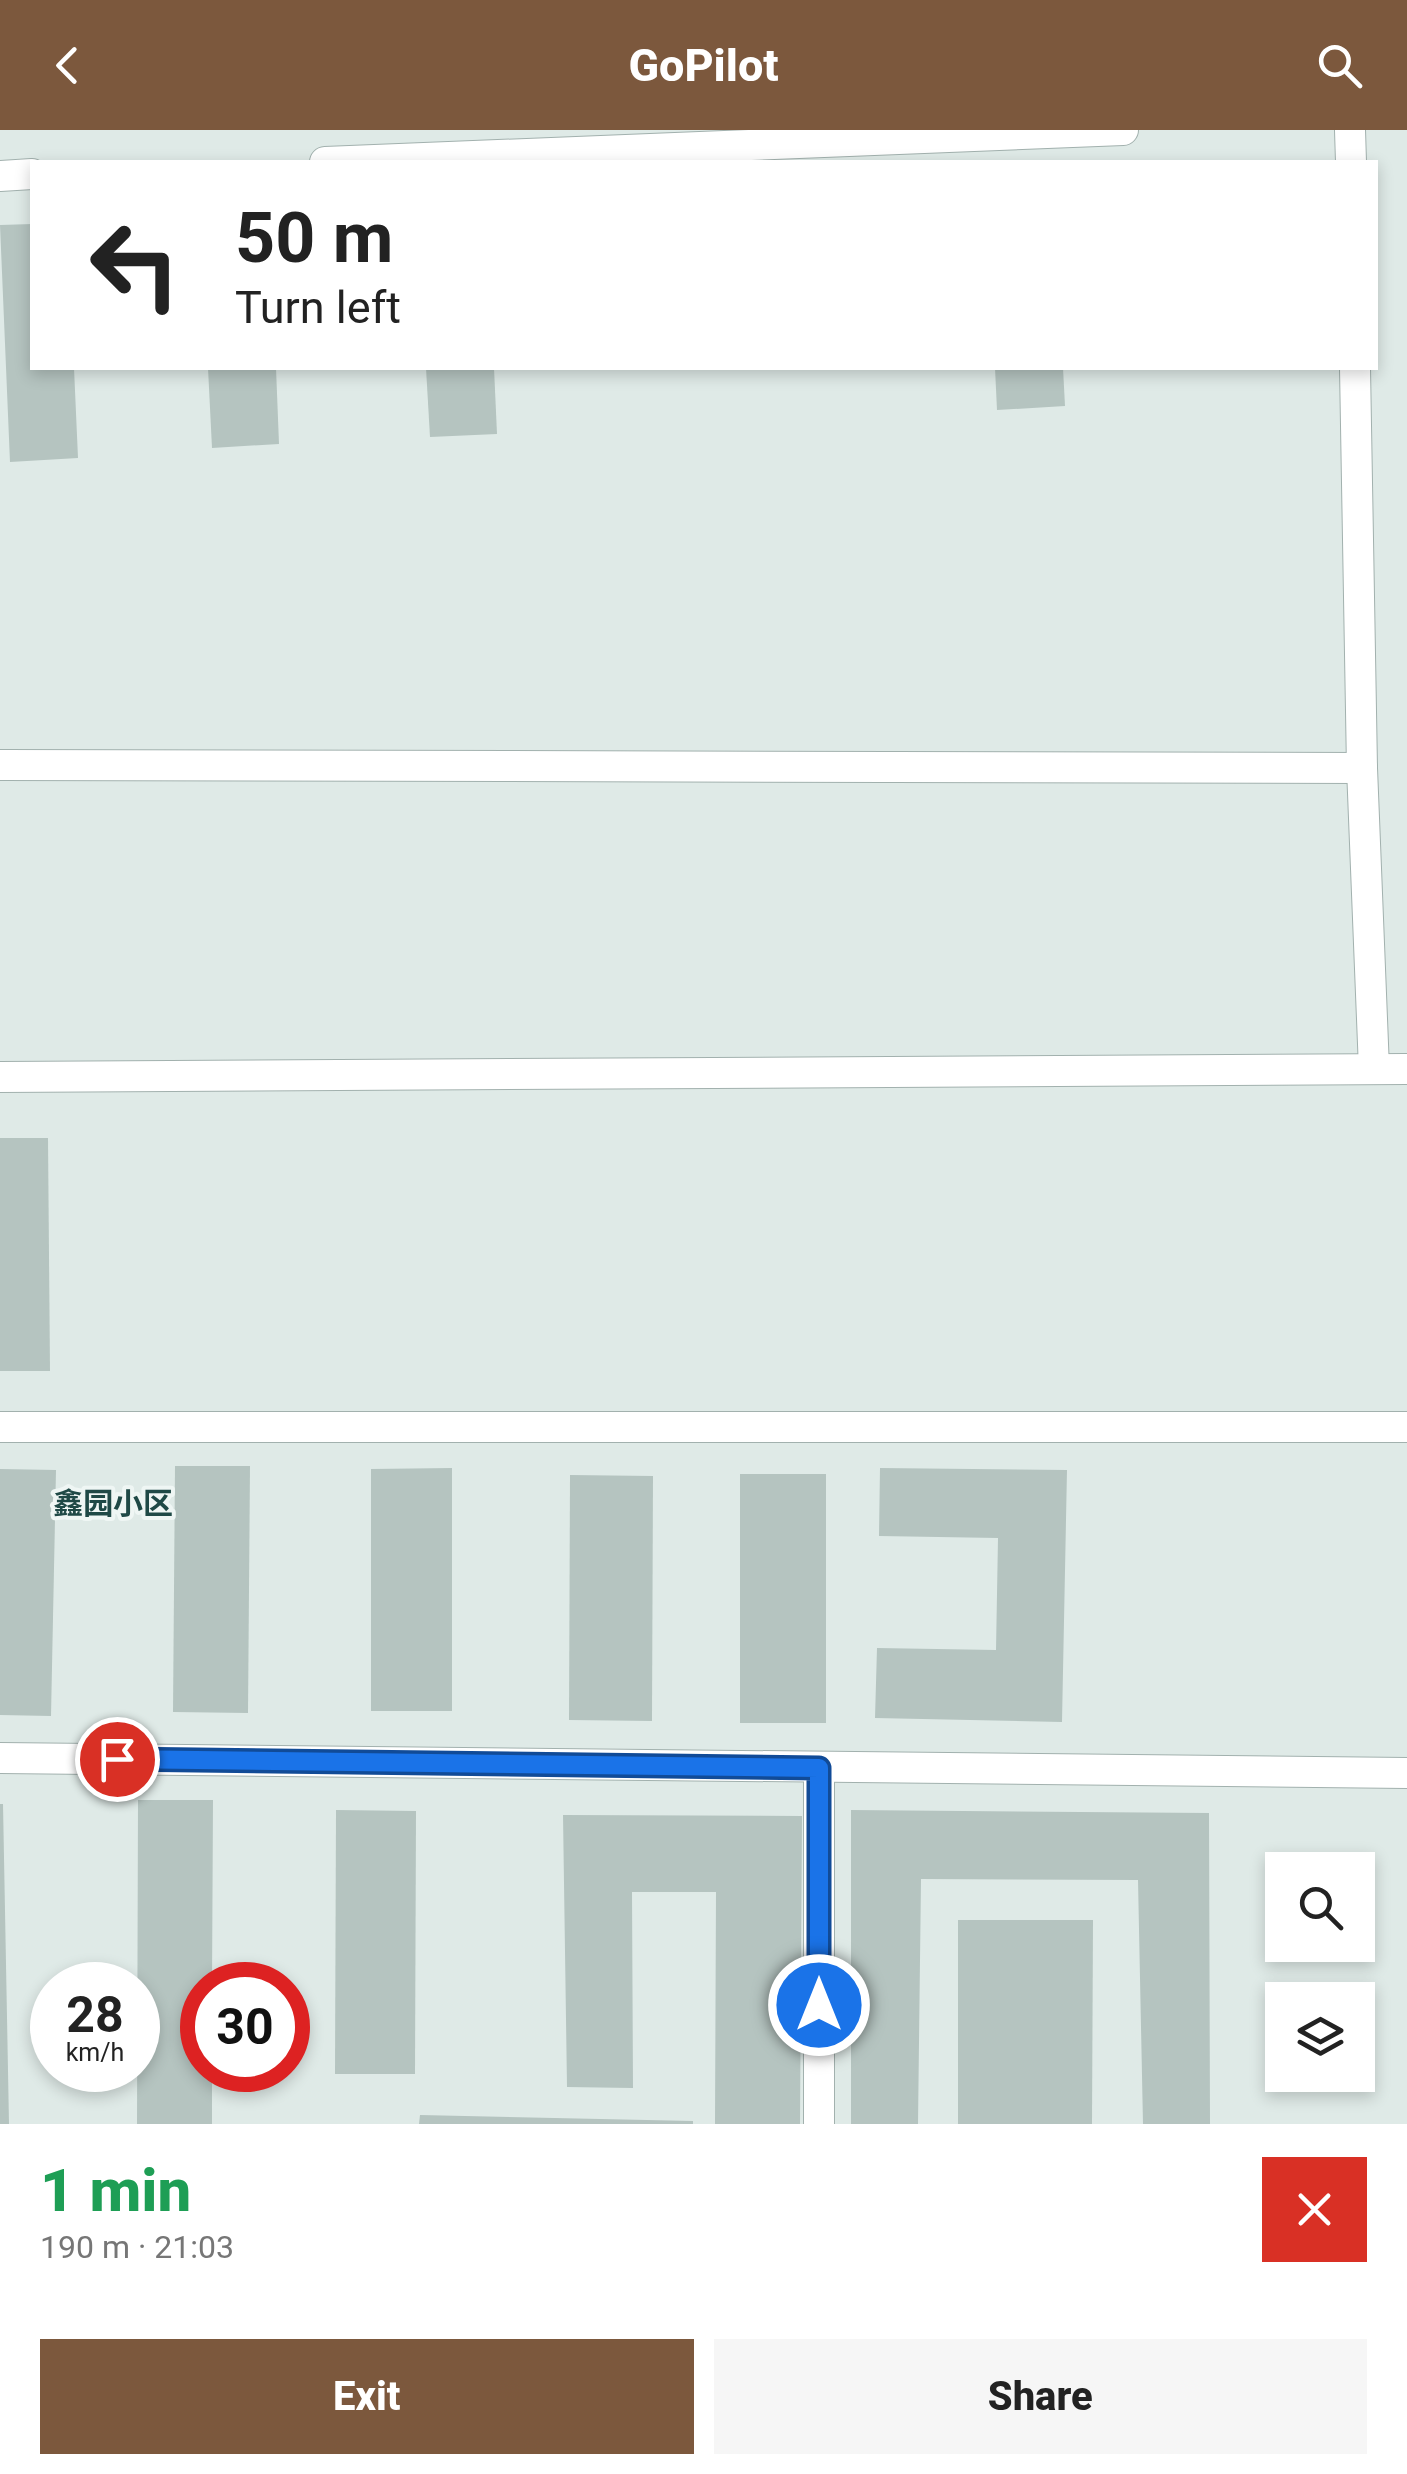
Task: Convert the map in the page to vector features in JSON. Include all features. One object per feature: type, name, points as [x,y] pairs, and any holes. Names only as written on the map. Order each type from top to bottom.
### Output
[{"type":"street","points":[[375,160],[1123,130]]},
{"type":"street","points":[[1350,130],[1351,160]]},
{"type":"street","points":[[0,176],[30,174]]},
{"type":"street","points":[[1355,370],[1362,768],[1374,1069]]},
{"type":"street","points":[[0,765],[1362,768]]},
{"type":"street","points":[[0,1078],[1407,1068]]},
{"type":"street","points":[[0,1427],[1407,1427]]},
{"type":"street","points":[[0,1758],[1407,1773]]},
{"type":"street","points":[[819,1768],[819,2124]]},
{"type":"building","points":[[30,224],[30,370],[74,370],[78,458],[10,462],[0,225]]},
{"type":"building","points":[[208,370],[276,370],[279,444],[212,448]]},
{"type":"building","points":[[426,370],[494,370],[497,434],[430,437]]},
{"type":"building","points":[[995,370],[1063,370],[1065,406],[997,410]]},
{"type":"building","points":[[0,1138],[48,1138],[50,1371],[0,1371]]},
{"type":"building","points":[[175,1466],[250,1466],[248,1713],[173,1712]]},
{"type":"building","points":[[452,1468],[452,1711],[371,1711],[371,1469]]},
{"type":"building","points":[[880,1468],[1067,1470],[1062,1722],[875,1718],[877,1648],[996,1650],[998,1538],[879,1536]]},
{"type":"building","points":[[0,1469],[56,1470],[51,1716],[0,1715]]},
{"type":"building","points":[[740,1474],[826,1474],[826,1723],[740,1723]]},
{"type":"building","points":[[570,1475],[653,1476],[652,1721],[569,1720]]},
{"type":"building","points":[[138,1800],[213,1800],[212,1962],[180,1962],[180,2092],[212,2092],[212,2124],[137,2124],[137,2092],[160,2092],[160,1962],[138,1962]]},
{"type":"building","points":[[3,1804],[9,2124],[0,2124]]},
{"type":"building","points":[[336,1810],[416,1811],[415,2074],[335,2074]]},
{"type":"building","points":[[851,1810],[1209,1813],[1210,2124],[1143,2124],[1138,1880],[921,1879],[918,2124],[851,2124]]},
{"type":"building","points":[[563,1815],[802,1816],[800,2124],[715,2124],[716,1892],[632,1892],[633,2088],[567,2087]]},
{"type":"building","points":[[958,1920],[1093,1920],[1092,2124],[958,2124]]},
{"type":"building","points":[[420,2115],[693,2121],[693,2124],[419,2124]]},
{"type":"district","name":"鑫园小区","points":[[113,1504]]},
{"type":"route","points":[[117,1759],[819,1768],[819,2005]]}]
